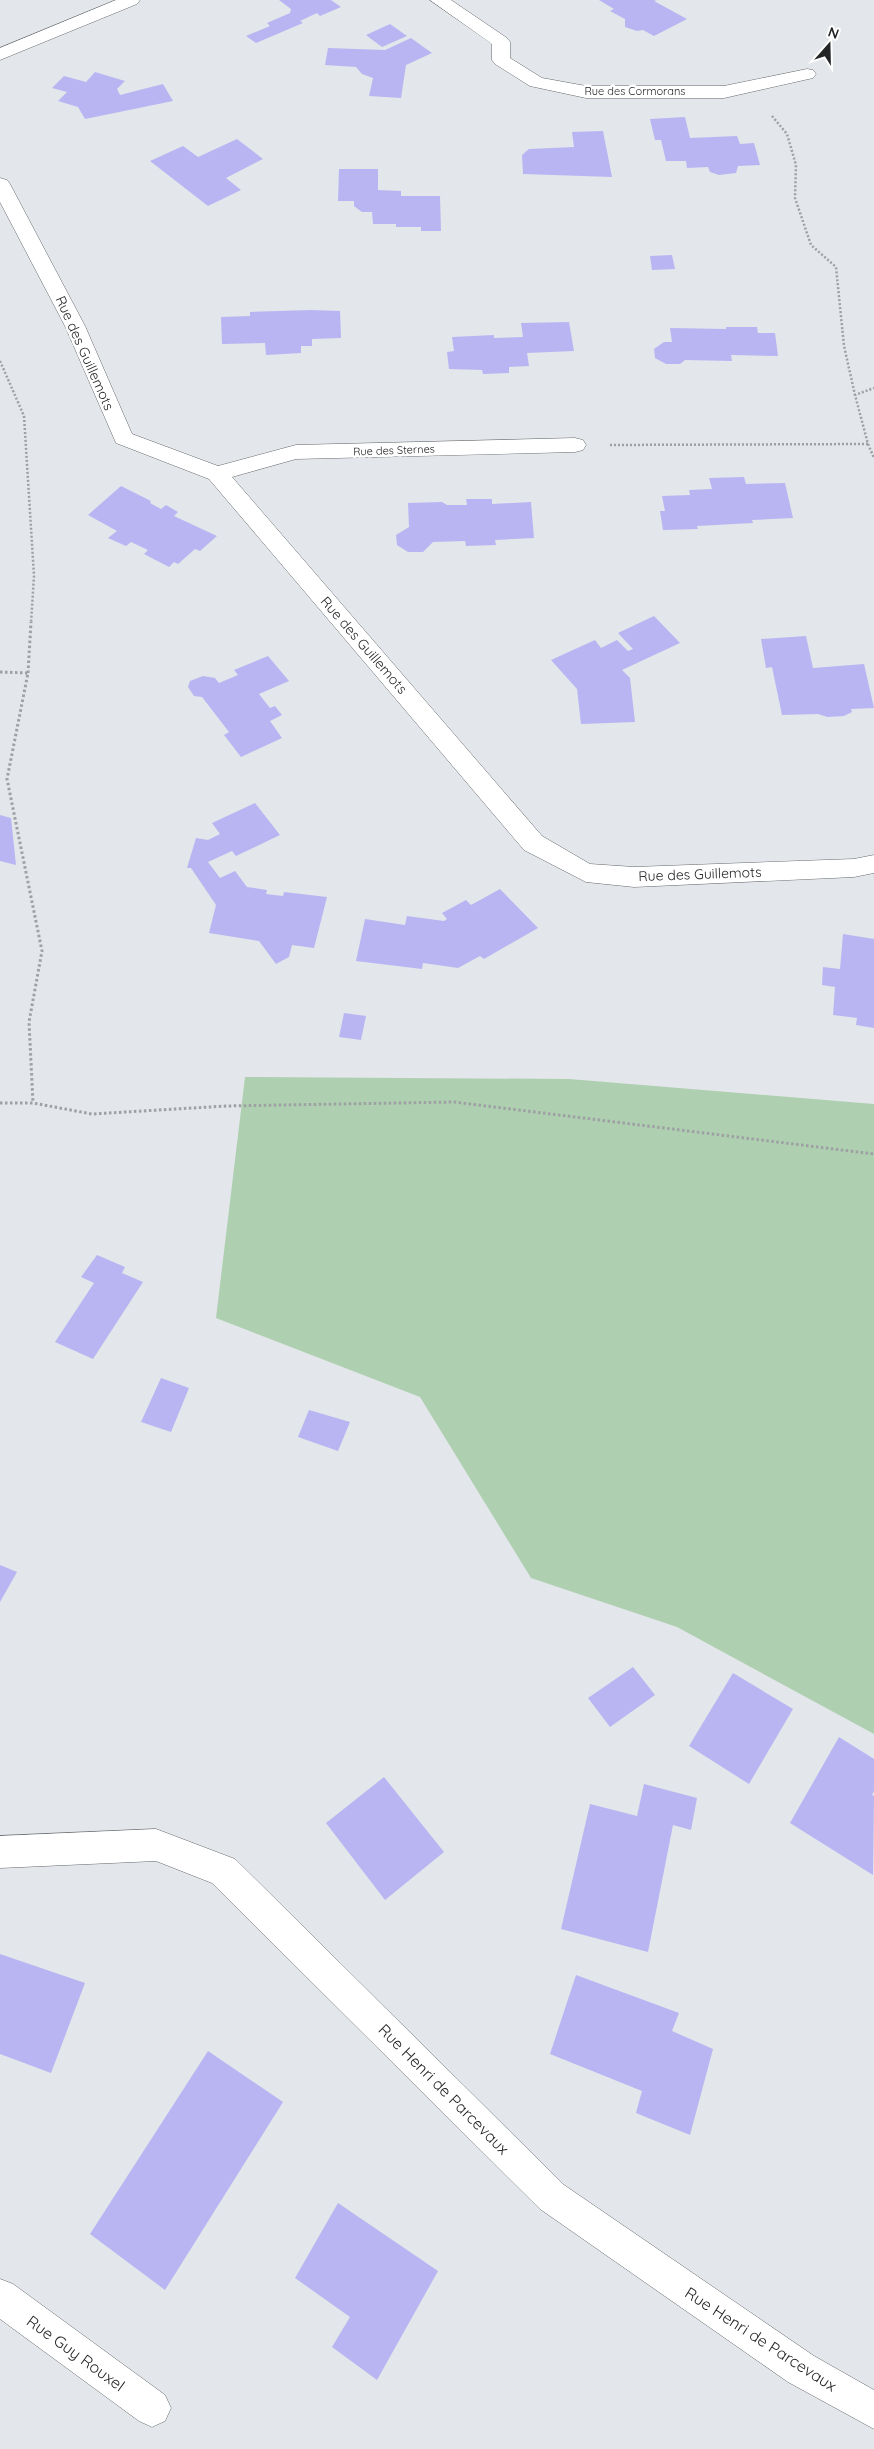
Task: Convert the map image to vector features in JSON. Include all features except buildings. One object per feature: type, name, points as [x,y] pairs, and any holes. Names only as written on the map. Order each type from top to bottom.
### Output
[{"type":"street","points":[[0,55],[131,0]]},
{"type":"street","name":"Rue des Cormorans","points":[[439,0],[501,42],[501,60],[536,82],[586,92],[724,92],[808,74]]},
{"type":"street","name":"Rue des Guillemots","points":[[0,184],[74,326],[123,438],[217,474],[533,843],[586,873],[634,877],[854,868],[874,864]]},
{"type":"street","name":"Rue des Sternes","points":[[217,474],[296,452],[575,445]]},
{"type":"street","name":"Rue Henri de Parcevaux","points":[[0,1852],[156,1845],[223,1871],[552,2198],[801,2369],[874,2410]]},
{"type":"street","name":"Rue Guy Rouxel","points":[[0,2297],[152,2408]]},
{"type":"path","points":[[752,85],[787,134],[796,165],[795,198],[811,246],[836,267],[844,346],[868,444],[874,458]]},
{"type":"path","points":[[0,361],[24,416],[34,576],[28,673],[7,779],[42,951],[29,1022],[33,1103]]},
{"type":"path","points":[[855,395],[874,388]]},
{"type":"path","points":[[575,445],[868,444]]},
{"type":"path","points":[[0,672],[28,673]]},
{"type":"path","points":[[0,1103],[33,1103],[92,1114],[226,1106],[454,1102],[874,1154]]},
{"type":"green space","points":[[245,1077],[569,1079],[874,1104],[874,1734],[677,1627],[531,1578],[420,1397],[216,1318]]}]
